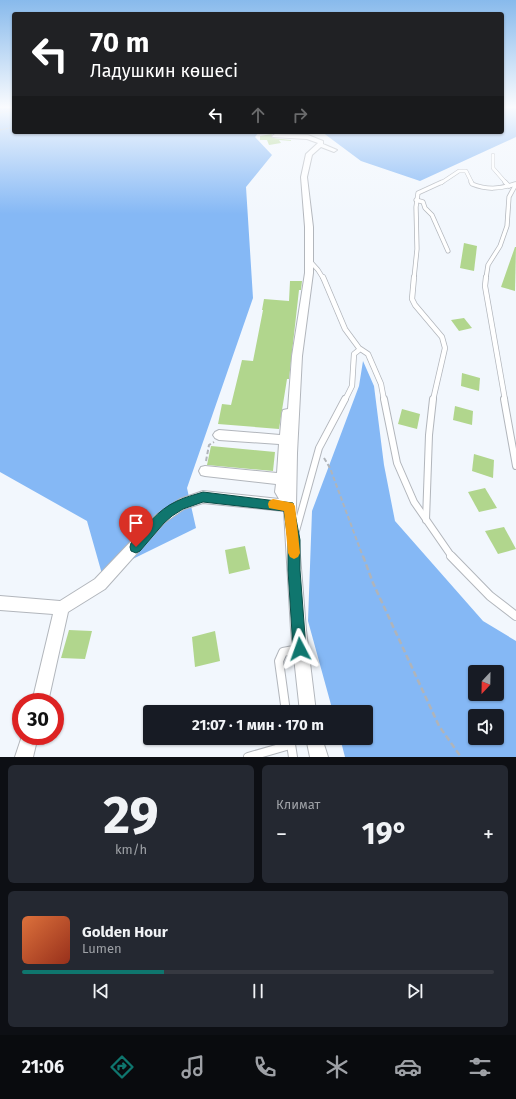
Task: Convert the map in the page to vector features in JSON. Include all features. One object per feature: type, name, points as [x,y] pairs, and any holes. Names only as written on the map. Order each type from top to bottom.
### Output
[{"type":"street","points":[[307,705],[300,649],[294,570],[294,540],[290,506],[291,452],[297,356],[308,286],[309,227],[304,177],[309,154],[319,144],[334,150]]},
{"type":"street","points":[[290,506],[281,492],[284,440],[292,368],[299,323],[300,301]]},
{"type":"street","points":[[219,435],[284,440]]},
{"type":"street","points":[[205,471],[282,479]]},
{"type":"street","points":[[0,603],[62,608],[100,584],[160,519],[180,505],[203,497],[290,506]]},
{"type":"street","points":[[42,693],[62,608]]},
{"type":"street","points":[[24,757],[27,745]]},
{"type":"street","points":[[316,745],[319,757]]},
{"type":"lane","points":[[493,155],[493,168],[509,186]]},
{"type":"lane","points":[[426,520],[429,435],[433,400],[445,348],[442,337],[415,305],[412,299],[417,250],[416,200],[418,193],[439,184],[459,170],[466,171],[470,175],[472,184],[480,188],[500,190],[516,184]]},
{"type":"lane","points":[[516,184],[509,197],[507,226],[500,246],[488,264],[485,286],[516,466]]},
{"type":"lane","points":[[416,200],[423,202],[425,208],[432,215],[448,251]]},
{"type":"lane","points":[[308,259],[321,274],[339,316],[359,350],[368,354],[382,384],[397,462],[414,502],[448,553],[490,596],[516,616]]},
{"type":"lane","points":[[294,540],[319,448],[352,386],[354,354],[359,350]]},
{"type":"lane","points":[[285,705],[279,661],[283,652],[300,649]]},
{"type":"lane","points":[[248,757],[280,745]]},
{"type":"lane","points":[[291,745],[293,757]]},
{"type":"path","points":[[205,471],[204,467],[209,445],[219,435]]},
{"type":"path","points":[[319,448],[330,468],[373,583],[439,726],[461,757]]},
{"type":"shaded area","points":[[0,143],[261,143],[272,155],[246,187],[253,298],[187,488],[196,528],[102,574],[87,521],[0,472]]},
{"type":"shaded area","points":[[337,143],[502,143],[420,181],[361,161]]},
{"type":"shaded area","points":[[363,361],[374,386],[384,465],[395,521],[483,621],[516,641],[516,757],[345,757],[342,745],[373,745],[373,705],[331,705],[308,621],[312,511],[359,386]]},
{"type":"building","points":[[464,243],[477,246],[474,271],[460,268]]},
{"type":"building","points":[[516,247],[515,291],[501,287]]},
{"type":"building","points":[[290,281],[302,281],[301,290],[299,290],[289,379],[287,379],[279,429],[218,424],[222,404],[231,405],[242,360],[253,361],[264,299],[289,301]]},
{"type":"building","points":[[464,318],[472,328],[459,331],[451,320]]},
{"type":"building","points":[[462,373],[480,378],[479,391],[461,386]]},
{"type":"building","points":[[455,406],[473,411],[472,425],[453,420]]},
{"type":"building","points":[[402,409],[420,414],[417,429],[398,424]]},
{"type":"building","points":[[211,446],[275,452],[273,471],[207,465]]},
{"type":"building","points":[[474,454],[494,460],[493,478],[472,471]]},
{"type":"building","points":[[485,488],[497,508],[479,512],[468,492]]},
{"type":"building","points":[[504,527],[516,549],[498,554],[485,531]]},
{"type":"building","points":[[245,546],[250,569],[229,574],[225,550]]},
{"type":"building","points":[[69,630],[92,631],[85,659],[61,658]]},
{"type":"building","points":[[215,631],[220,661],[195,667],[192,637]]},
{"type":"slow traffic","points":[[273,504],[290,506],[294,553]]},
{"type":"route","points":[[136,547],[168,512],[180,505],[203,497],[290,506],[294,540],[294,570],[300,649]]}]
